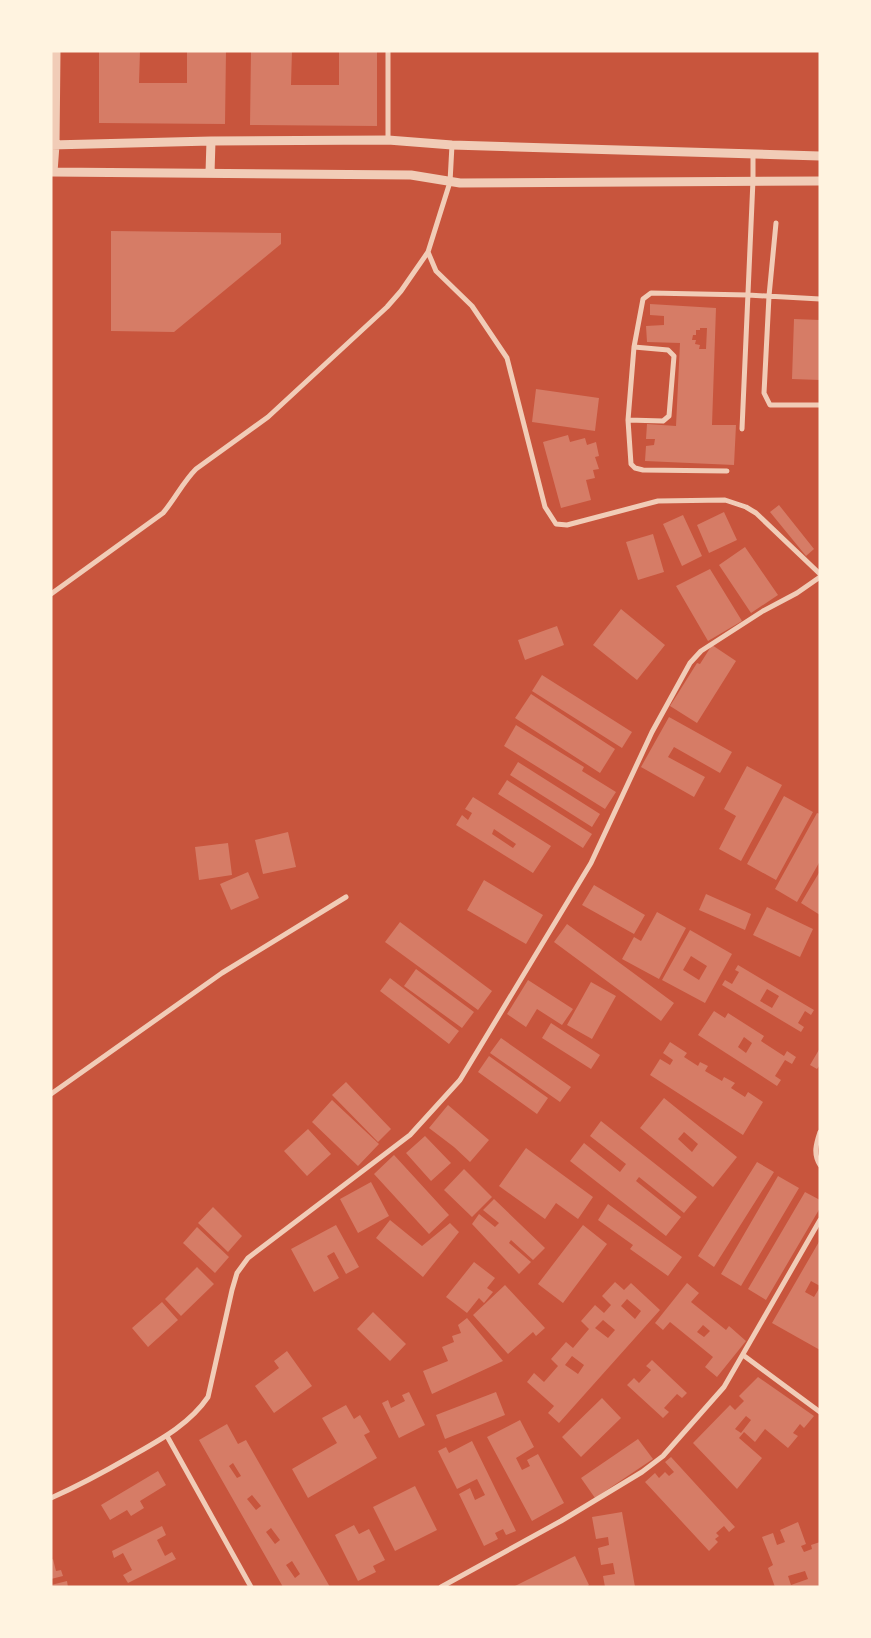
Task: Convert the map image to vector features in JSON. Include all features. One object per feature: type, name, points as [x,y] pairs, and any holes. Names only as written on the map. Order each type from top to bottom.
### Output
[{"type":"street","points":[[56,51],[52,174],[411,175],[460,183],[820,181]]},
{"type":"street","points":[[388,51],[388,140]]},
{"type":"street","points":[[53,145],[211,141],[388,140],[452,145],[820,156]]},
{"type":"street","points":[[210,173],[211,141]]},
{"type":"street","points":[[51,594],[163,512],[172,503],[186,479],[196,469],[268,417],[402,291],[428,252],[450,182],[452,145]]},
{"type":"street","points":[[742,429],[754,180],[753,154]]},
{"type":"street","points":[[776,223],[769,296],[764,393],[770,405],[820,405]]},
{"type":"street","points":[[51,1498],[86,1482],[167,1436],[201,1408],[208,1397],[237,1273],[248,1258],[410,1136],[460,1080],[591,863],[652,732],[690,662],[701,651],[764,611],[797,593],[820,576],[756,513],[746,507],[725,500],[658,501],[567,525],[556,524],[545,507],[507,358],[472,306],[436,271],[428,252]]},
{"type":"street","points":[[727,471],[643,470],[635,468],[631,464],[628,420],[634,347],[643,299],[651,293],[820,299]]},
{"type":"street","points":[[628,420],[664,421],[669,416],[674,356],[668,350],[634,347]]},
{"type":"street","points":[[51,1094],[222,973],[346,897]]},
{"type":"street","points":[[820,1132],[815,1147],[817,1160],[820,1165]]},
{"type":"street","points":[[441,1587],[561,1520],[653,1465],[663,1456],[724,1388],[820,1220]]},
{"type":"street","points":[[743,1355],[820,1412]]},
{"type":"street","points":[[167,1436],[250,1587]]},
{"type":"building","points":[[99,51],[140,51],[139,83],[187,83],[187,51],[226,51],[225,124],[99,123]]},
{"type":"building","points":[[251,51],[292,51],[291,85],[339,85],[339,51],[377,51],[377,126],[250,125]]},
{"type":"building","points":[[111,231],[281,233],[281,244],[174,332],[111,331]]},
{"type":"building","points":[[650,304],[716,308],[712,425],[736,425],[734,465],[645,461],[646,446],[654,445],[655,439],[646,439],[647,424],[676,426],[680,343],[647,342],[646,326],[664,325],[664,316],[650,315]],"holes":[[[707,328],[706,349],[699,349],[700,345],[695,344],[696,340],[692,340],[693,335],[696,335],[696,330]]]},
{"type":"building","points":[[794,319],[820,320],[820,380],[792,379]]},
{"type":"building","points":[[536,389],[599,398],[595,431],[532,422]]},
{"type":"building","points":[[568,435],[570,442],[585,438],[587,445],[596,442],[599,456],[595,457],[599,469],[593,470],[595,478],[586,480],[591,500],[561,508],[543,442]]},
{"type":"building","points":[[779,505],[814,549],[806,556],[770,512]]},
{"type":"building","points":[[724,512],[737,540],[709,553],[697,525]]},
{"type":"building","points":[[683,515],[702,556],[682,566],[663,524]]},
{"type":"building","points":[[653,534],[664,572],[638,580],[626,542]]},
{"type":"building","points":[[745,547],[778,595],[751,613],[719,565]]},
{"type":"building","points":[[710,569],[742,621],[708,641],[676,586]]},
{"type":"building","points":[[621,609],[665,645],[637,680],[593,645]]},
{"type":"building","points":[[557,626],[564,645],[525,660],[518,640]]},
{"type":"building","points":[[712,645],[736,661],[697,723],[670,706],[697,663],[700,664]]},
{"type":"building","points":[[542,675],[632,732],[622,748],[532,691]]},
{"type":"building","points":[[531,694],[615,749],[600,773],[515,718]]},
{"type":"building","points":[[669,717],[732,752],[720,773],[674,747],[668,757],[705,777],[694,797],[641,767]]},
{"type":"building","points":[[516,725],[584,767],[582,771],[616,792],[605,809],[504,746]]},
{"type":"building","points":[[518,762],[600,814],[592,827],[510,775]]},
{"type":"building","points":[[747,766],[782,785],[741,861],[719,849],[736,816],[724,809]]},
{"type":"building","points":[[507,780],[592,834],[583,848],[498,794]]},
{"type":"building","points":[[784,796],[813,812],[776,880],[747,864]]},
{"type":"building","points":[[473,797],[551,846],[533,873],[456,825],[462,815],[468,820],[472,813],[465,809]],"holes":[[[494,829],[516,844],[513,848],[492,834]]]},
{"type":"building","points":[[817,813],[820,814],[820,861],[797,902],[775,889]]},
{"type":"building","points":[[288,832],[296,867],[263,874],[255,840]]},
{"type":"building","points":[[228,843],[232,875],[199,880],[195,847]]},
{"type":"building","points":[[820,871],[820,915],[801,903]]},
{"type":"building","points":[[248,872],[259,898],[231,910],[220,884]]},
{"type":"building","points":[[484,880],[543,915],[526,944],[467,910]]},
{"type":"building","points":[[594,885],[645,915],[634,934],[582,905]]},
{"type":"building","points":[[706,894],[751,914],[745,930],[699,910]]},
{"type":"building","points":[[767,907],[813,929],[800,957],[753,935]]},
{"type":"building","points":[[657,912],[686,928],[659,979],[622,959],[634,937],[641,941]]},
{"type":"building","points":[[400,922],[492,991],[478,1010],[385,942]]},
{"type":"building","points":[[567,924],[674,1003],[661,1021],[554,942]]},
{"type":"building","points":[[690,930],[732,954],[705,1003],[662,980]],"holes":[[[691,956],[707,966],[699,980],[683,970]]]},
{"type":"building","points":[[738,965],[814,1010],[811,1015],[805,1011],[798,1023],[804,1027],[801,1032],[722,985],[725,980],[732,984],[739,972],[735,970]],"holes":[[[767,989],[779,996],[772,1008],[760,1001]]]},
{"type":"building","points":[[416,969],[474,1012],[462,1028],[404,986]]},
{"type":"building","points":[[390,978],[459,1031],[449,1044],[380,991]]},
{"type":"building","points":[[528,980],[573,1009],[562,1025],[537,1009],[526,1027],[507,1014]]},
{"type":"building","points":[[591,982],[616,996],[592,1039],[567,1025]]},
{"type":"building","points":[[714,1011],[725,1018],[728,1013],[764,1036],[761,1041],[784,1056],[787,1051],[796,1057],[792,1064],[785,1060],[775,1076],[781,1080],[777,1086],[698,1035]],"holes":[[[744,1037],[752,1043],[746,1053],[738,1047]]]},
{"type":"building","points":[[551,1023],[600,1055],[591,1069],[542,1038]]},
{"type":"building","points":[[501,1038],[571,1087],[560,1102],[490,1053]]},
{"type":"building","points":[[670,1042],[687,1053],[684,1057],[698,1066],[700,1062],[708,1066],[705,1071],[722,1081],[724,1077],[735,1083],[731,1088],[745,1097],[748,1092],[763,1102],[743,1135],[650,1075],[660,1059],[670,1065],[673,1060],[663,1053]]},
{"type":"building","points":[[820,1048],[820,1065],[817,1069],[810,1065]]},
{"type":"building","points":[[489,1056],[548,1098],[537,1114],[478,1072]]},
{"type":"building","points":[[346,1082],[391,1129],[378,1142],[332,1095]]},
{"type":"building","points":[[664,1098],[737,1157],[713,1187],[640,1128]],"holes":[[[684,1132],[698,1144],[692,1152],[678,1139]]]},
{"type":"building","points":[[332,1100],[379,1144],[358,1166],[312,1122]]},
{"type":"building","points":[[448,1105],[489,1140],[470,1162],[429,1128]]},
{"type":"building","points":[[601,1121],[697,1197],[684,1213],[639,1177],[636,1181],[681,1217],[666,1236],[570,1161],[584,1143],[620,1172],[626,1164],[590,1136]]},
{"type":"building","points":[[308,1129],[331,1154],[307,1176],[284,1151]]},
{"type":"building","points":[[425,1136],[451,1163],[431,1181],[406,1153]]},
{"type":"building","points":[[526,1148],[593,1197],[578,1219],[556,1203],[545,1219],[499,1186]]},
{"type":"building","points":[[394,1155],[449,1215],[429,1234],[374,1174]]},
{"type":"building","points":[[757,1162],[774,1172],[714,1267],[698,1256]]},
{"type":"building","points":[[464,1169],[492,1197],[472,1217],[444,1190]]},
{"type":"building","points":[[778,1176],[799,1188],[741,1286],[721,1274]]},
{"type":"building","points":[[371,1182],[389,1216],[358,1233],[340,1199]]},
{"type":"building","points":[[805,1192],[820,1200],[820,1208],[766,1300],[748,1289]]},
{"type":"building","points":[[494,1199],[545,1248],[533,1260],[511,1240],[509,1243],[531,1262],[519,1274],[472,1224],[479,1214],[495,1227],[499,1223],[483,1210]]},
{"type":"building","points":[[608,1204],[682,1257],[668,1276],[630,1249],[633,1245],[598,1220]]},
{"type":"building","points":[[213,1207],[242,1236],[228,1252],[198,1223]]},
{"type":"building","points":[[390,1220],[422,1246],[450,1223],[459,1232],[423,1277],[376,1238]]},
{"type":"building","points":[[336,1225],[359,1267],[346,1274],[334,1252],[327,1256],[339,1278],[314,1292],[291,1249]]},
{"type":"building","points":[[583,1225],[607,1244],[563,1303],[538,1284]]},
{"type":"building","points":[[197,1227],[229,1257],[215,1273],[183,1243]]},
{"type":"building","points":[[820,1240],[820,1286],[811,1281],[805,1292],[814,1297],[820,1287],[820,1350],[772,1323]]},
{"type":"building","points":[[474,1262],[495,1278],[487,1288],[493,1292],[484,1303],[479,1298],[467,1313],[446,1297]]},
{"type":"building","points":[[197,1267],[214,1284],[181,1316],[165,1299]]},
{"type":"building","points":[[615,1282],[624,1290],[631,1283],[660,1310],[559,1423],[548,1413],[554,1406],[527,1382],[534,1373],[544,1382],[558,1366],[551,1359],[566,1342],[573,1348],[589,1329],[581,1321],[595,1305],[604,1313],[611,1305],[602,1296]],"holes":[[[627,1299],[641,1311],[635,1319],[621,1306]],[[603,1320],[615,1330],[608,1338],[595,1328]],[[572,1356],[584,1365],[578,1374],[565,1365]]]},
{"type":"building","points":[[687,1283],[699,1293],[691,1302],[726,1330],[729,1326],[746,1341],[717,1377],[705,1367],[713,1357],[670,1322],[663,1330],[655,1323]],"holes":[[[703,1325],[710,1331],[704,1337],[697,1332]]]},
{"type":"building","points":[[505,1285],[545,1328],[536,1336],[533,1332],[508,1354],[473,1315]]},
{"type":"building","points":[[162,1302],[178,1320],[148,1347],[132,1328]]},
{"type":"building","points":[[373,1312],[406,1344],[390,1361],[357,1329]]},
{"type":"building","points":[[467,1318],[503,1361],[432,1394],[423,1371],[448,1361],[442,1347],[454,1342],[452,1336],[461,1333],[458,1325]]},
{"type":"building","points":[[287,1351],[312,1386],[274,1413],[255,1386],[279,1368],[274,1361]]},
{"type":"building","points":[[652,1360],[687,1393],[682,1398],[677,1394],[664,1408],[669,1412],[663,1418],[627,1385],[634,1378],[639,1383],[651,1370],[646,1366]]},
{"type":"building","points":[[758,1377],[814,1416],[804,1428],[800,1424],[793,1433],[798,1436],[788,1448],[765,1429],[755,1442],[744,1432],[739,1438],[762,1458],[737,1489],[693,1443],[730,1405],[735,1410],[744,1401],[739,1396]],"holes":[[[746,1416],[751,1420],[741,1433],[735,1429]]]},
{"type":"building","points":[[409,1392],[425,1425],[399,1438],[382,1403],[388,1400],[391,1408],[405,1401],[402,1395]]},
{"type":"building","points":[[496,1392],[505,1415],[445,1439],[436,1415]]},
{"type":"building","points":[[602,1398],[621,1418],[581,1457],[562,1437]]},
{"type":"building","points":[[346,1405],[354,1419],[360,1415],[370,1432],[364,1435],[377,1458],[308,1498],[292,1469],[337,1443],[322,1418]]},
{"type":"building","points":[[520,1420],[534,1447],[516,1458],[522,1470],[530,1466],[527,1460],[538,1454],[564,1503],[532,1521],[487,1437]]},
{"type":"building","points":[[227,1424],[238,1444],[246,1440],[330,1587],[283,1587],[199,1440]],"holes":[[[233,1463],[241,1476],[237,1478],[229,1466]],[[252,1495],[261,1506],[256,1510],[247,1499]],[[271,1528],[280,1540],[275,1544],[266,1532]],[[292,1561],[300,1574],[295,1578],[286,1565]]]},
{"type":"building","points":[[638,1439],[653,1459],[595,1498],[581,1478]]},
{"type":"building","points":[[472,1441],[516,1531],[506,1535],[503,1529],[495,1533],[498,1539],[484,1546],[459,1494],[470,1488],[475,1500],[485,1495],[477,1479],[457,1489],[438,1451],[446,1447],[449,1453]]},
{"type":"building","points":[[671,1457],[735,1527],[729,1532],[724,1526],[716,1533],[719,1536],[715,1539],[718,1542],[709,1551],[645,1482],[655,1473],[659,1478],[665,1472],[669,1476],[674,1472],[665,1462]]},
{"type":"building","points":[[158,1471],[166,1485],[140,1501],[144,1508],[131,1516],[127,1510],[110,1520],[101,1505]]},
{"type":"building","points":[[415,1486],[437,1530],[395,1551],[373,1507]]},
{"type":"building","points":[[622,1512],[635,1587],[605,1587],[603,1576],[615,1574],[613,1563],[601,1565],[598,1548],[609,1545],[608,1537],[596,1539],[592,1517]]},
{"type":"building","points":[[798,1522],[806,1544],[801,1546],[804,1552],[812,1549],[811,1545],[820,1542],[820,1587],[775,1587],[768,1568],[773,1565],[762,1537],[773,1533],[777,1545],[785,1542],[780,1530]],"holes":[[[805,1571],[808,1579],[791,1585],[788,1576]]]},
{"type":"building","points":[[354,1525],[359,1534],[369,1529],[385,1560],[373,1566],[376,1572],[358,1581],[335,1535]]},
{"type":"building","points":[[162,1526],[166,1535],[157,1540],[165,1556],[172,1552],[176,1559],[128,1583],[123,1575],[132,1570],[123,1553],[114,1558],[112,1551]]},
{"type":"building","points":[[575,1556],[589,1585],[586,1587],[513,1587]]},
{"type":"building","points":[[53,1559],[56,1571],[61,1570],[63,1576],[51,1579],[51,1560]]},
{"type":"building","points":[[67,1581],[68,1587],[51,1587],[51,1585]]}]
